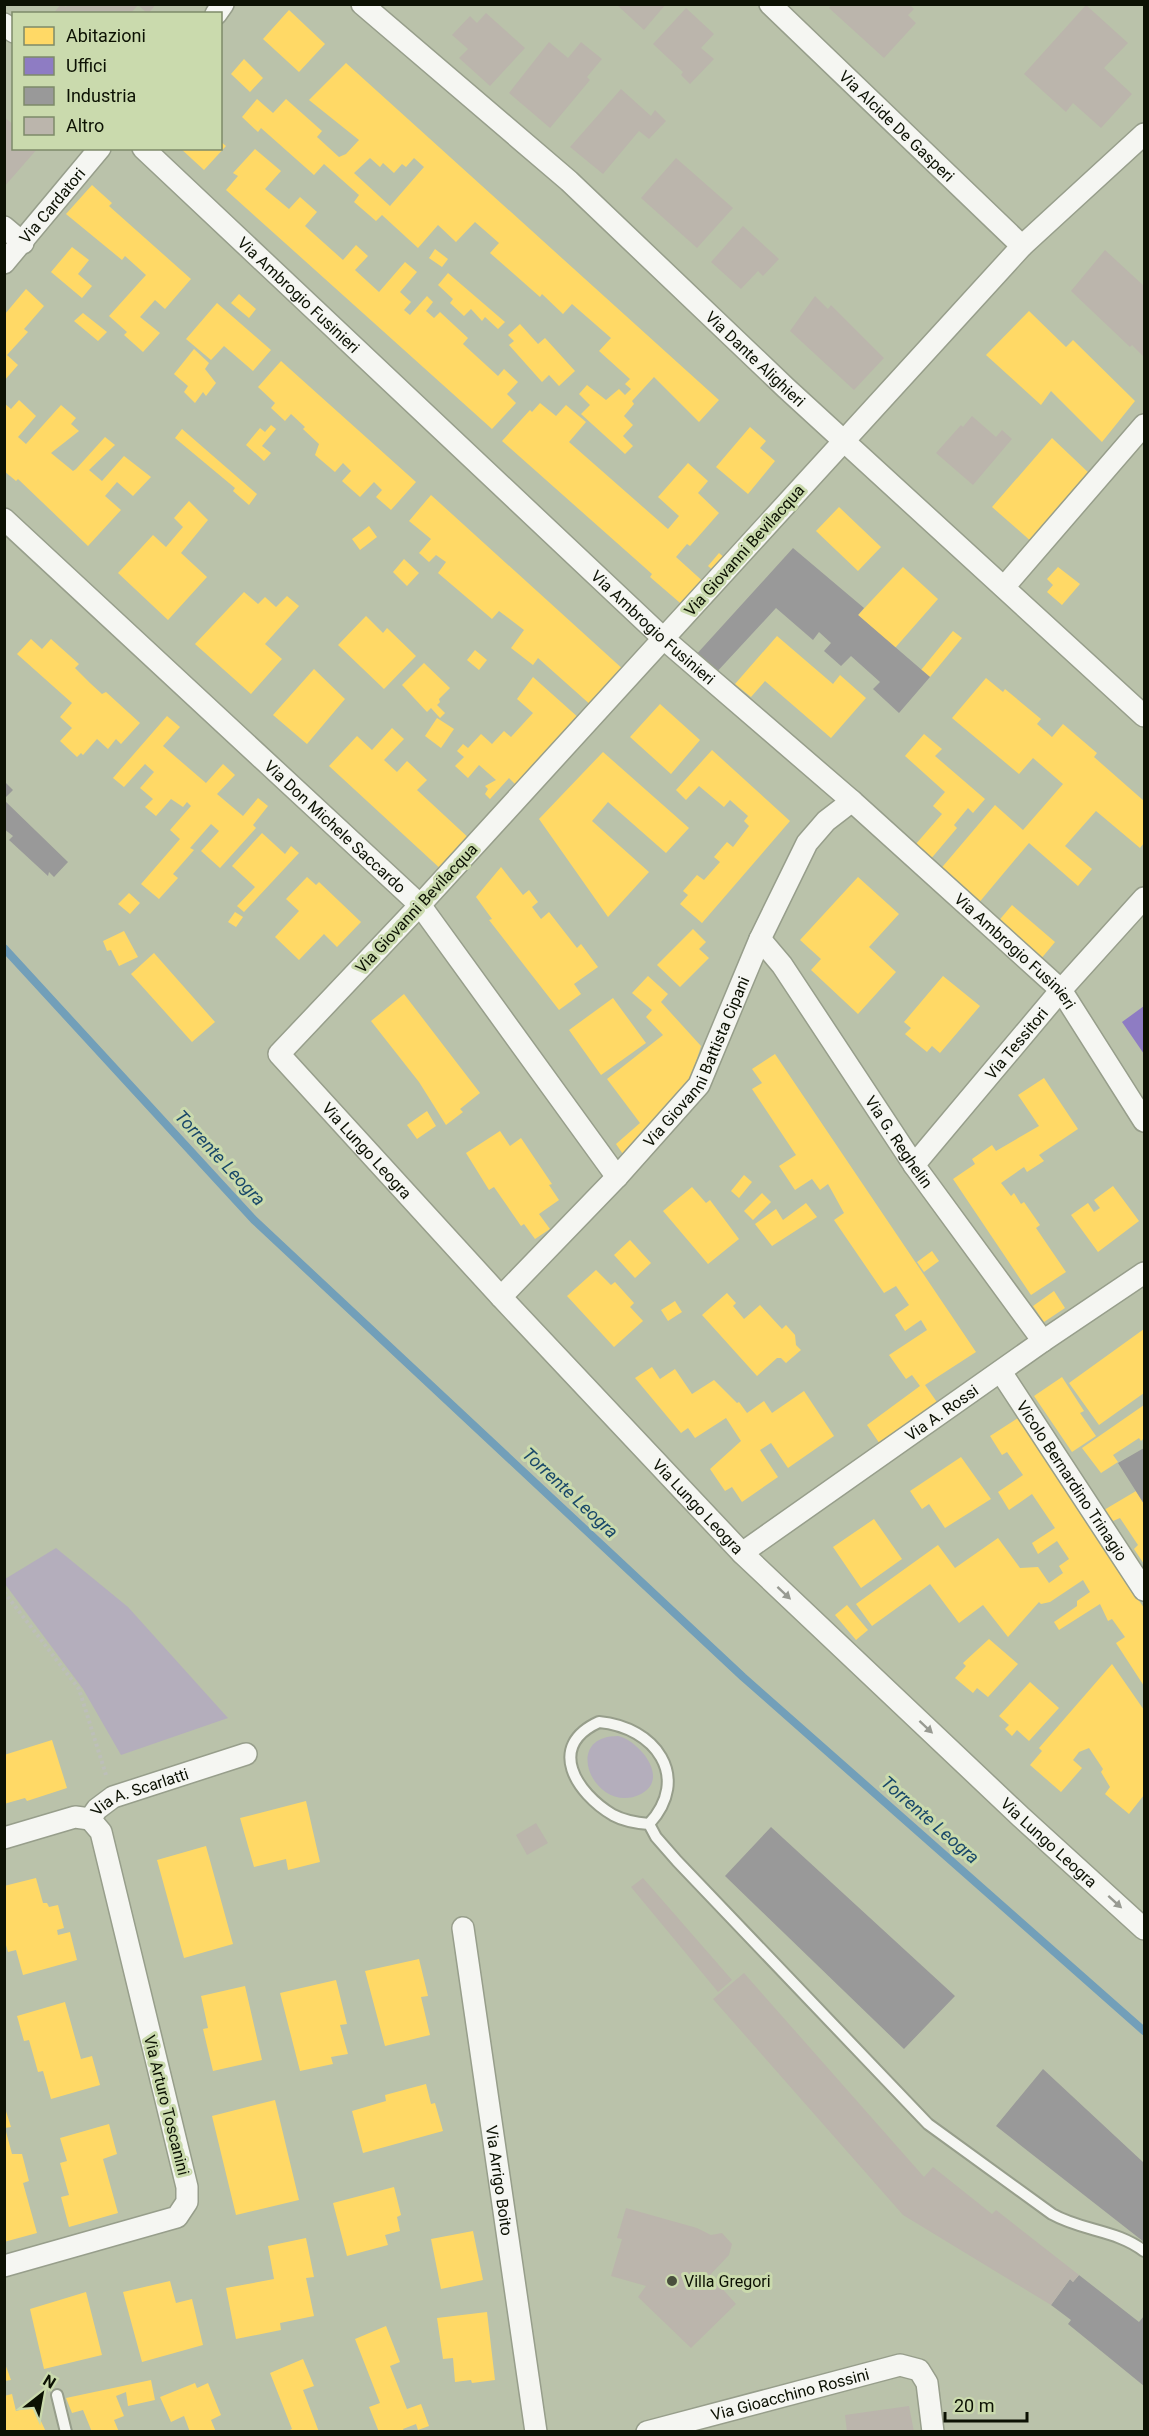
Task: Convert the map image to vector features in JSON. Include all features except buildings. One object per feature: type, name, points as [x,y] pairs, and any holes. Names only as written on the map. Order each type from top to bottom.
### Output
[{"type":"street","name":"Via Dante Alighieri","points":[[362,4],[569,181],[843,441],[1144,716]]},
{"type":"street","name":"Via Alcide De Gasperi","points":[[770,4],[1022,246]]},
{"type":"street","name":"Via Giovanni Bevilacqua","points":[[279,1054],[420,905],[1022,246],[1144,134]]},
{"type":"street","name":"Via Cardatori","points":[[4,263],[23,243],[97,150]]},
{"type":"street","name":"Via Ambrogio Fusinieri","points":[[145,150],[664,639],[852,801],[1061,990],[1144,1121]]},
{"type":"street","points":[[4,228],[23,243]]},
{"type":"street","points":[[1004,587],[1144,425]]},
{"type":"street","name":"Via Don Michele Saccardo","points":[[4,519],[420,905],[617,1177]]},
{"type":"street","name":"Via Giovanni Battista Cipani","points":[[501,1297],[617,1177],[699,1085],[760,939],[807,843],[826,820],[852,801]]},
{"type":"street","name":"Via Tessitori","points":[[914,1165],[1061,990],[1144,898]]},
{"type":"street","name":"Via G. Reghelin","points":[[760,939],[782,965],[914,1165],[1043,1341]]},
{"type":"street","name":"Via Lungo Leogra","points":[[279,1054],[501,1297],[742,1553],[1013,1809],[1144,1929]]},
{"type":"street","name":"Via A. Rossi","points":[[742,1553],[1043,1341],[1144,1273]]},
{"type":"street","name":"Vicolo Bernardino Trinagio","points":[[1001,1372],[1144,1590]]},
{"type":"street","name":"Via A. Scarlatti","points":[[4,1838],[75,1817],[90,1819],[97,1809],[114,1797],[246,1754]]},
{"type":"street","name":"Via Arturo Toscanini","points":[[4,2266],[177,2217],[187,2202],[187,2187],[101,1832],[90,1819]]},
{"type":"street","name":"Via Arrigo Boito","points":[[463,1928],[536,2432]]},
{"type":"street","name":"Via Gioacchino Rossini","points":[[647,2432],[900,2365],[919,2370],[927,2384],[933,2432]]},
{"type":"lane","points":[[599,1722],[612,1724],[644,1739],[660,1753],[667,1766],[667,1800],[649,1824],[614,1816],[599,1805],[575,1778],[570,1766],[571,1752],[584,1729],[599,1722]]},
{"type":"lane","points":[[649,1824],[656,1838],[677,1861],[928,2124],[1052,2214],[1077,2226],[1124,2238],[1144,2251]]},
{"type":"lane","points":[[57,2395],[66,2432]]},
{"type":"path","points":[[4,1592],[79,1689],[114,1797]]},
{"type":"shaded area","points":[[56,1548],[128,1607],[228,1718],[121,1755],[83,1689],[5,1584],[5,1579]]},
{"type":"shaded area","points":[[618,1736],[634,1744],[642,1752],[652,1770],[653,1779],[649,1787],[641,1794],[625,1798],[610,1795],[598,1786],[590,1774],[587,1760],[590,1748],[600,1739]]},
{"type":"waterway","name":"Torrente Leogra","points":[[4,948],[254,1220],[743,1677],[1144,2031]]},
{"type":"place","name":"Villa Gregori","points":[[672,2281]]}]
